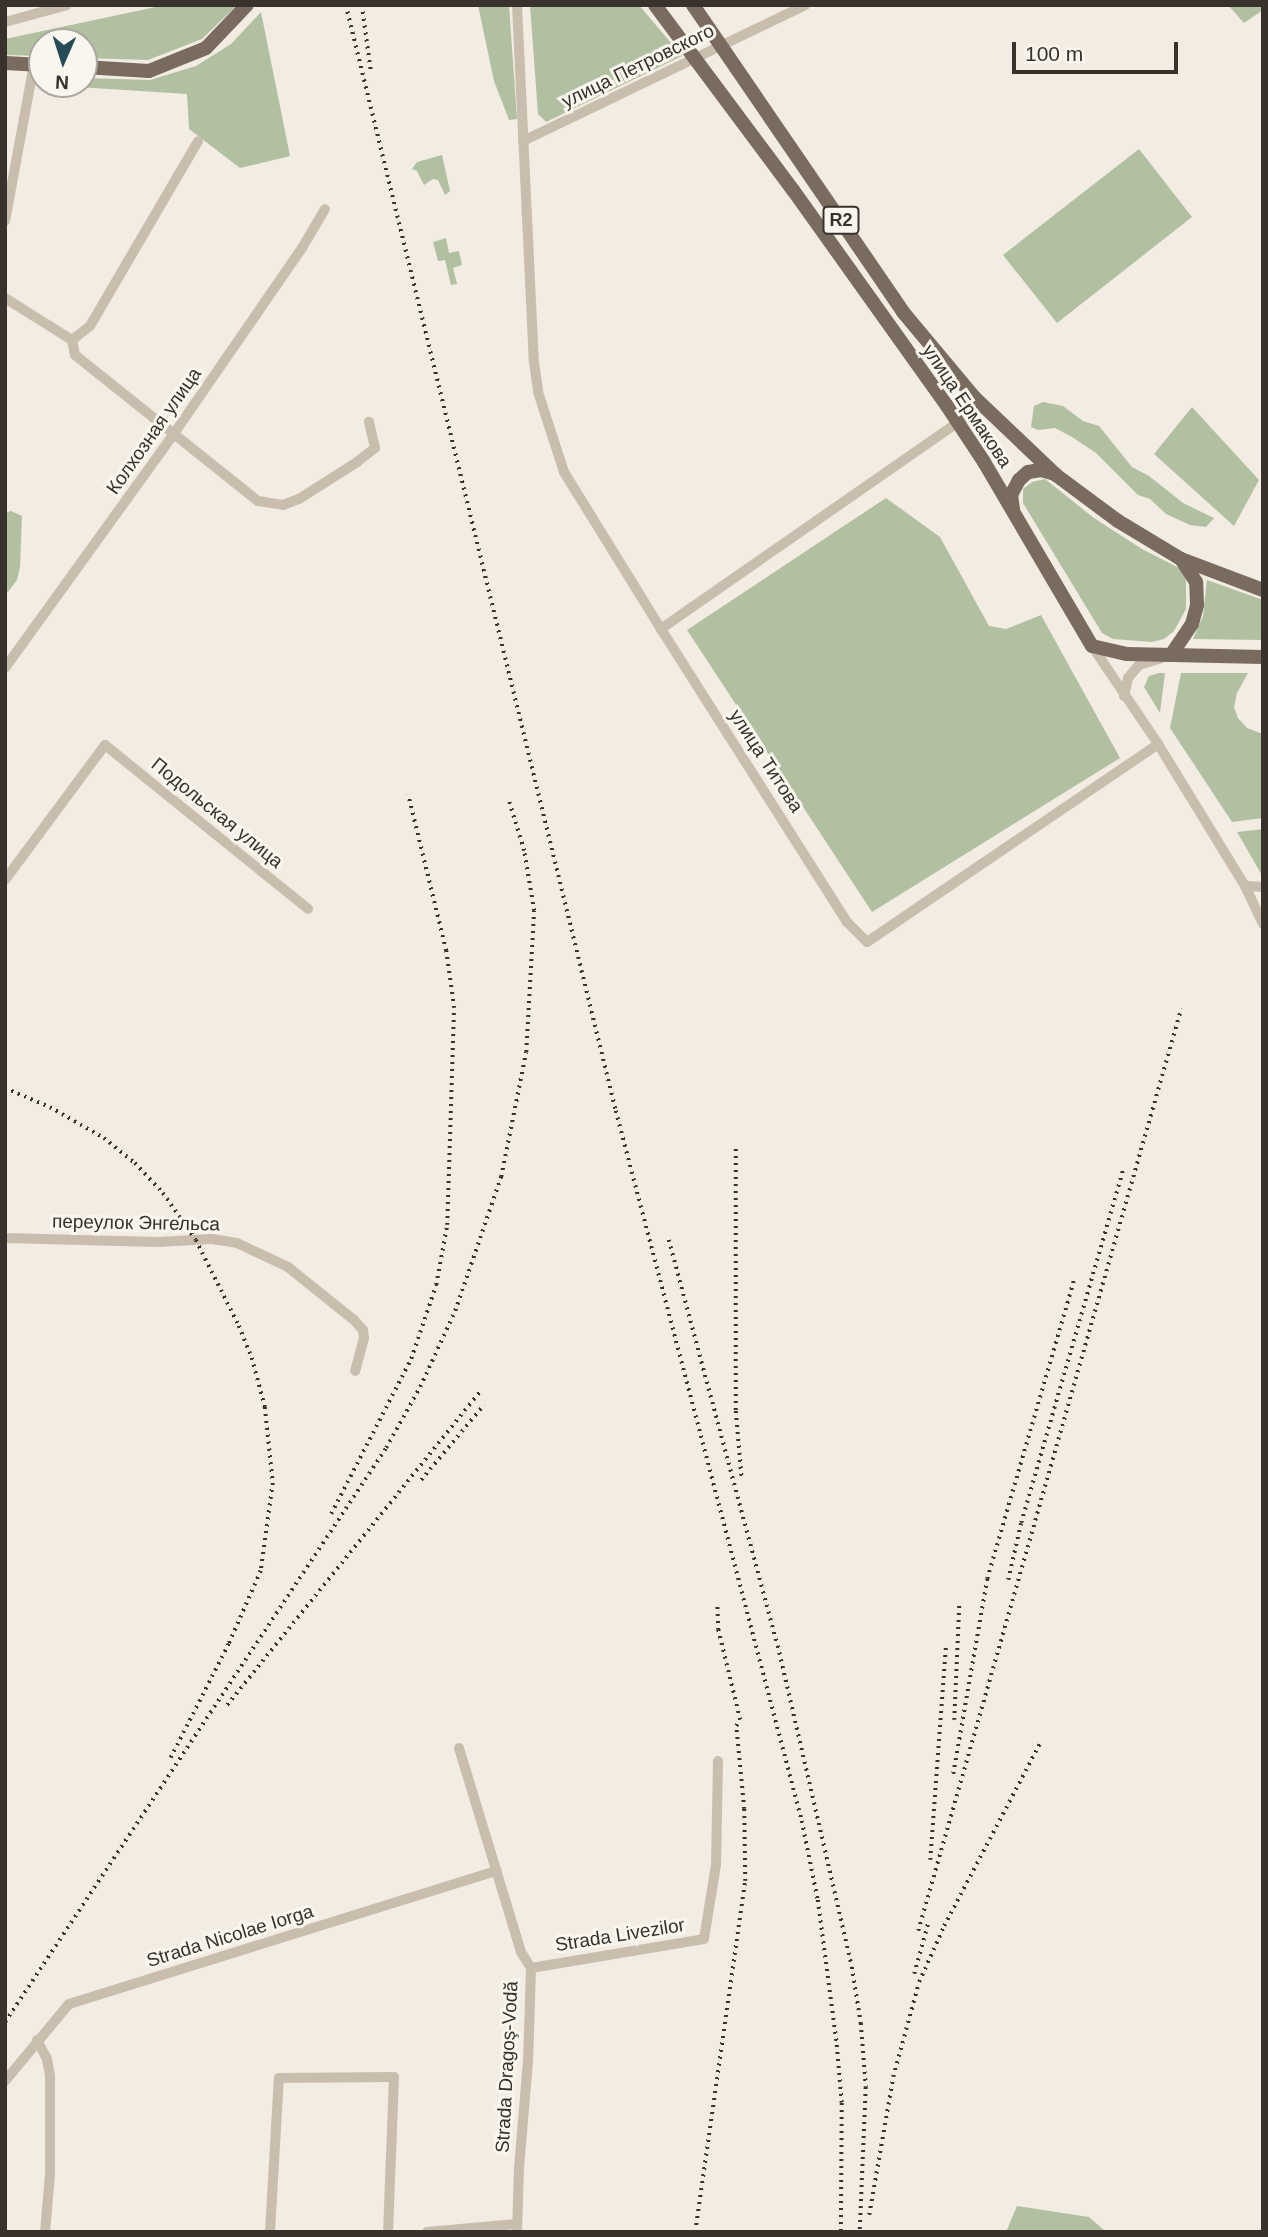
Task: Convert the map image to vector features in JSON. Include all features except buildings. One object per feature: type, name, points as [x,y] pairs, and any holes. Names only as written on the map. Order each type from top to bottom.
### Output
[{"type":"main road","points":[[98,68],[149,71],[206,48],[247,5]]},
{"type":"main road","name":"R2","points":[[655,5],[695,57]]},
{"type":"main road","name":"R2","points":[[693,5],[722,44]]},
{"type":"main road","name":"улица Ермакова","points":[[722,44],[903,312],[984,407],[1056,475],[1118,521],[1181,559],[1263,590]]},
{"type":"main road","name":"улица Ермакова","points":[[695,57],[984,462],[1092,646]]},
{"type":"main road","points":[[5,63],[28,64]]},
{"type":"main road","points":[[1015,518],[1011,495],[1019,480],[1028,472],[1041,470],[1056,475]]},
{"type":"main road","points":[[1171,655],[1192,624],[1197,605],[1196,582],[1181,559]]},
{"type":"main road","points":[[1092,646],[1127,654],[1263,657]]},
{"type":"street","points":[[5,22],[68,5]]},
{"type":"street","points":[[517,5],[534,362],[547,424],[564,471],[661,629],[957,423],[984,407]]},
{"type":"street","name":"улица Петровского","points":[[523,141],[805,5]]},
{"type":"street","points":[[5,220],[31,98]]},
{"type":"street","points":[[72,340],[90,326],[198,141]]},
{"type":"street","name":"Колхозная улица","points":[[5,668],[173,435],[302,248],[325,209]]},
{"type":"street","points":[[5,298],[72,340],[75,355],[258,501],[283,505],[299,499],[374,448],[369,422]]},
{"type":"street","name":"улица Титова","points":[[661,629],[847,922],[867,942],[1158,744]]},
{"type":"street","points":[[1092,646],[1158,744],[1245,886],[1263,924]]},
{"type":"street","points":[[1124,696],[1128,678],[1139,665],[1171,655]]},
{"type":"street","name":"Подольская улица","points":[[5,880],[105,745],[308,909]]},
{"type":"street","points":[[1245,886],[1263,887]]},
{"type":"street","name":"переулок Энгельса","points":[[5,1238],[158,1242],[212,1240],[237,1243],[288,1266],[355,1320],[363,1330],[364,1338],[355,1371]]},
{"type":"street","name":"Strada Dragoş-Vodă","points":[[459,1748],[521,1952],[531,1968],[517,2228]]},
{"type":"street","name":"Strada Livezilor","points":[[531,1968],[704,1939],[716,1865],[718,1761]]},
{"type":"street","name":"Strada Nicolae Iorga","points":[[5,2081],[69,2004],[497,1871]]},
{"type":"street","points":[[37,2040],[47,2059],[50,2076],[50,2174],[46,2232]]},
{"type":"street","points":[[270,2232],[279,2078],[394,2077],[387,2232]]},
{"type":"street","points":[[427,2232],[517,2228]]},
{"type":"green space","points":[[165,5],[237,5],[202,39],[148,60],[98,58],[98,28],[57,28]]},
{"type":"green space","points":[[478,5],[509,5],[517,119],[509,120],[494,81]]},
{"type":"green space","points":[[530,5],[639,5],[682,56],[546,122],[538,114]]},
{"type":"green space","points":[[1228,5],[1263,5],[1263,10],[1244,23]]},
{"type":"green space","points":[[261,12],[290,156],[240,168],[189,129],[187,94],[98,88],[98,78],[150,80],[196,66],[231,44]]},
{"type":"green space","points":[[28,34],[28,56],[5,55],[5,39]]},
{"type":"green space","points":[[1139,149],[1192,217],[1057,323],[1003,255]]},
{"type":"green space","points":[[442,155],[450,191],[445,195],[438,180],[433,179],[424,185],[417,171],[412,169],[417,162]]},
{"type":"green space","points":[[446,238],[449,253],[459,251],[462,265],[453,268],[457,284],[451,285],[445,260],[438,261],[433,242]]},
{"type":"green space","points":[[1043,402],[1063,406],[1083,421],[1099,426],[1132,467],[1149,476],[1183,503],[1214,518],[1206,527],[1190,525],[1166,514],[1150,499],[1138,495],[1096,453],[1072,437],[1055,428],[1038,430],[1031,427],[1034,406]]},
{"type":"green space","points":[[1192,407],[1259,480],[1234,526],[1154,454]]},
{"type":"green space","points":[[1045,479],[1094,518],[1142,549],[1183,570],[1186,581],[1186,609],[1174,631],[1164,639],[1152,642],[1113,639],[1102,633],[1023,503],[1023,489],[1032,482]]},
{"type":"green space","points":[[886,498],[940,537],[989,626],[1006,629],[1041,615],[1120,758],[872,912],[687,630]]},
{"type":"green space","points":[[11,511],[22,516],[20,567],[17,580],[8,592],[5,590],[5,513]]},
{"type":"green space","points":[[1207,580],[1263,600],[1263,640],[1193,639],[1203,616]]},
{"type":"green space","points":[[1165,673],[1160,713],[1144,687],[1149,676]]},
{"type":"green space","points":[[1181,673],[1248,673],[1237,693],[1234,707],[1238,718],[1247,728],[1263,734],[1263,818],[1232,822],[1170,728]]},
{"type":"green space","points":[[1263,829],[1263,877],[1237,832]]},
{"type":"green space","points":[[1017,2206],[1089,2217],[1106,2232],[1006,2232]]},
{"type":"railway","points":[[346,5],[616,1111],[802,1821],[818,1900],[837,2045],[842,2103],[841,2232]]},
{"type":"railway","points":[[362,5],[371,71]]},
{"type":"railway","points":[[331,1514],[411,1359],[436,1285],[447,1225],[454,1008],[446,951],[408,795]]},
{"type":"railway","points":[[5,2022],[386,1448],[420,1387],[455,1311],[501,1177],[526,1052],[534,911],[524,851],[509,802]]},
{"type":"railway","points":[[918,1931],[1181,1009]]},
{"type":"railway","points":[[5,1088],[50,1107],[104,1138],[135,1163],[163,1193],[196,1240],[239,1326],[252,1358],[265,1407],[273,1483],[261,1571],[229,1644],[171,1758]]},
{"type":"railway","points":[[736,1149],[736,1411],[742,1479]]},
{"type":"railway","points":[[1008,1580],[1021,1523],[1123,1170]]},
{"type":"railway","points":[[669,1240],[778,1646],[852,1967],[861,2023],[866,2087],[860,2232]]},
{"type":"railway","points":[[953,1774],[987,1579],[1074,1279]]},
{"type":"railway","points":[[227,1705],[481,1390]]},
{"type":"railway","points":[[421,1480],[484,1405]]},
{"type":"railway","points":[[695,2232],[745,1881],[744,1809],[736,1726],[740,1720],[718,1630],[717,1606]]},
{"type":"railway","points":[[954,1720],[959,1606]]},
{"type":"railway","points":[[930,1860],[946,1644]]},
{"type":"railway","points":[[869,2215],[893,2077],[919,1982],[944,1926],[1041,1741]]},
{"type":"railway","points":[[914,1974],[928,1923]]}]
